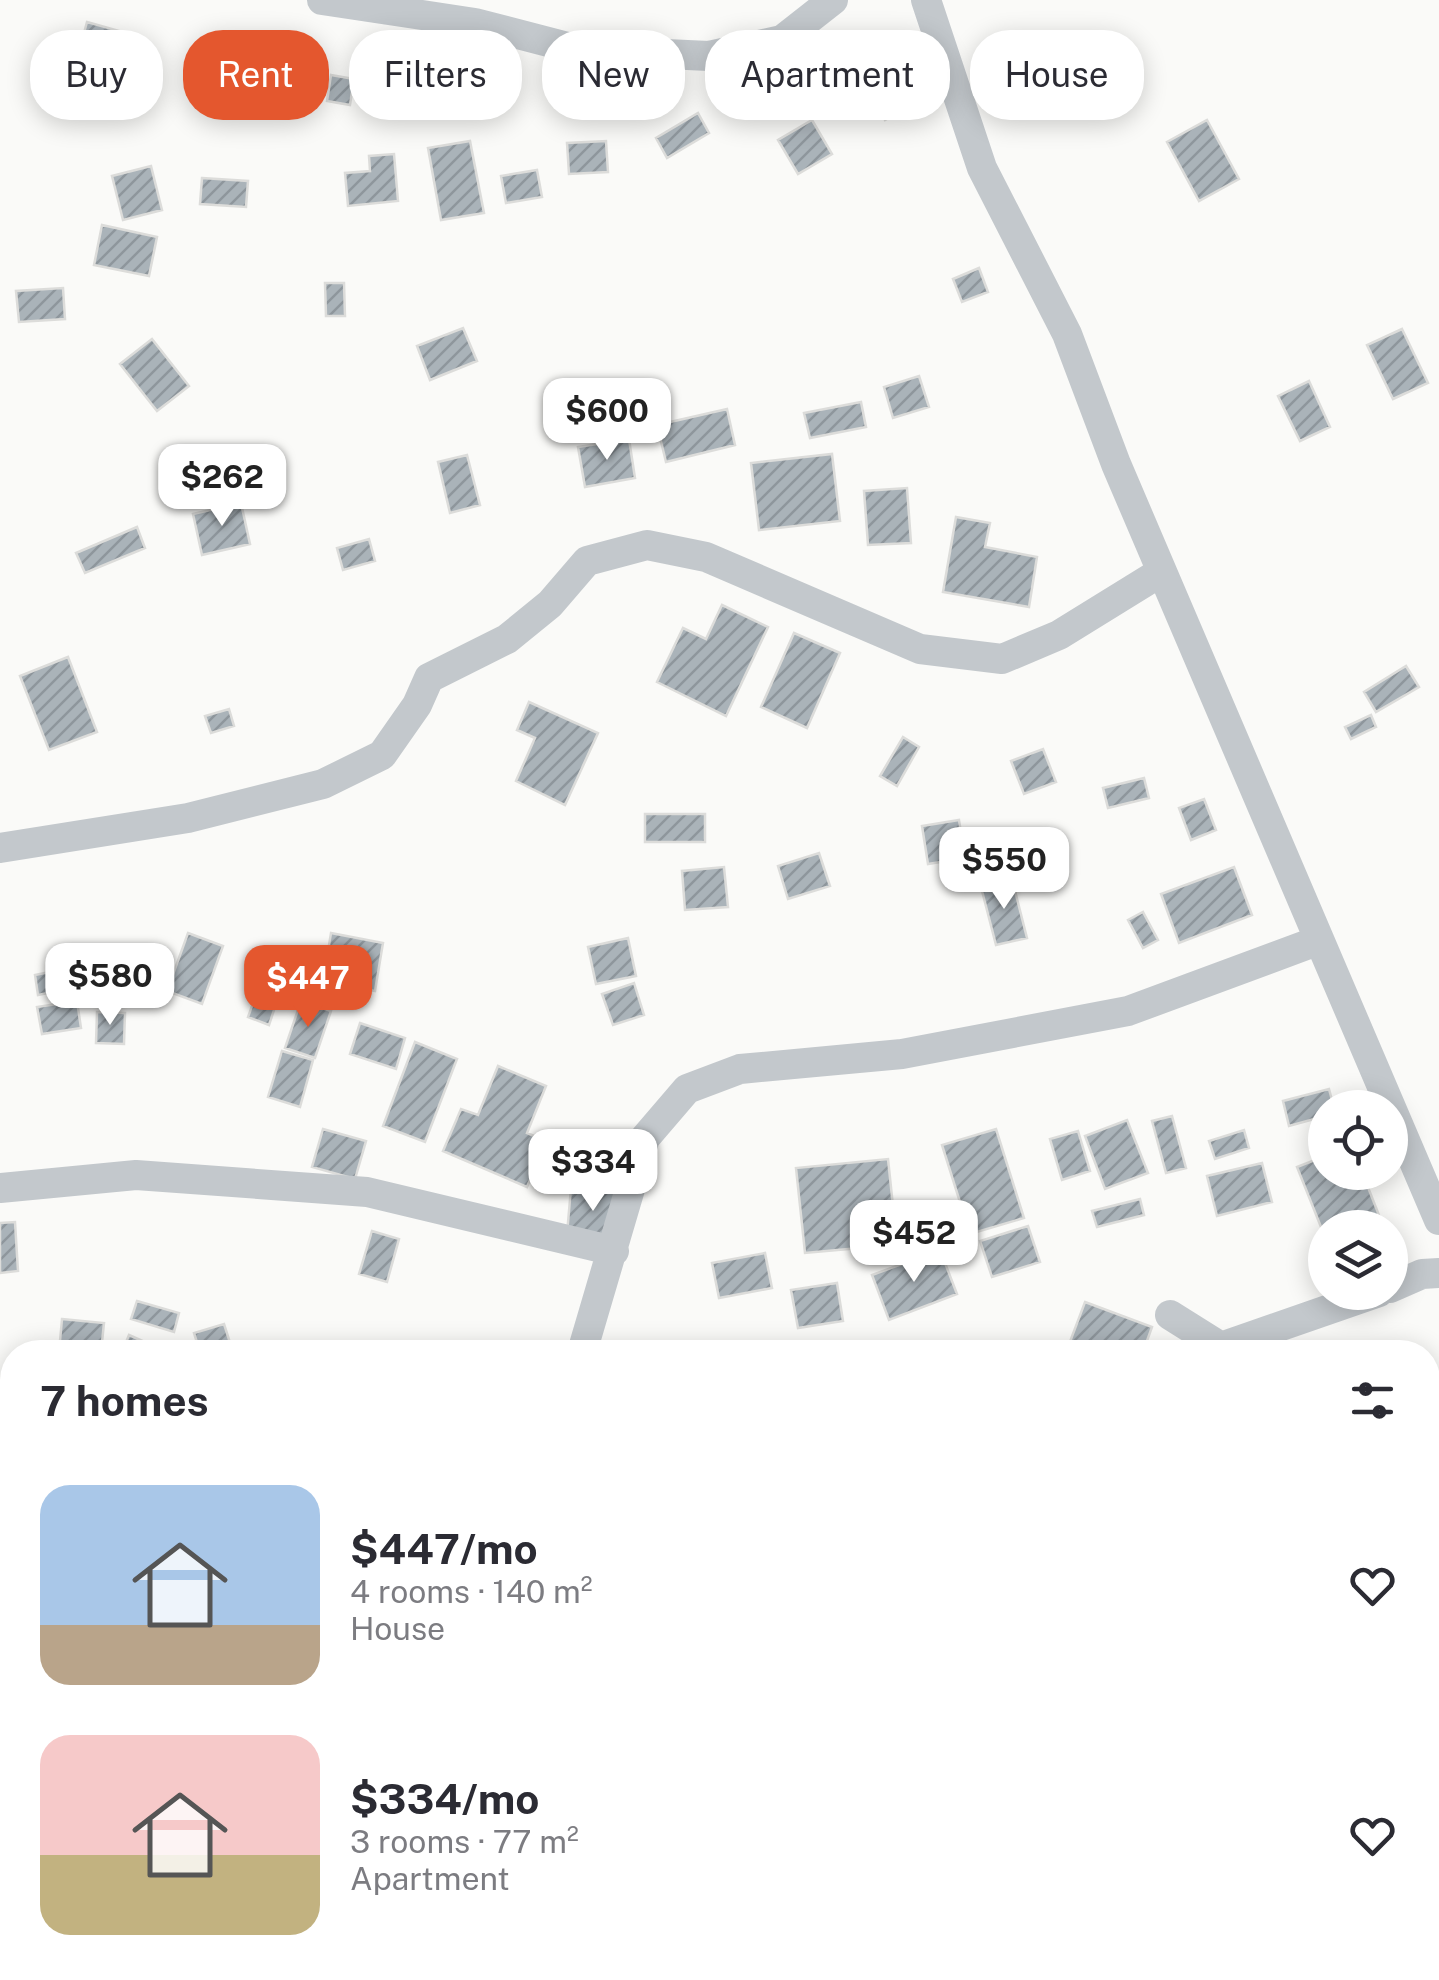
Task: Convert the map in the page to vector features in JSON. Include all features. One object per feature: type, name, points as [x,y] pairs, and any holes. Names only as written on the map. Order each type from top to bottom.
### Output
[{"type":"street","points":[[322,0],[475,23],[578,50],[709,56],[782,40],[834,0]]},
{"type":"street","points":[[926,0],[982,168],[1068,334],[1161,572],[1439,1220]]},
{"type":"street","points":[[0,848],[188,818],[323,784],[382,755],[418,705],[429,678],[506,640],[550,604],[587,561],[646,545],[706,557],[920,650],[1002,659],[1059,635],[1161,572]]},
{"type":"street","points":[[586,1340],[644,1138],[687,1089],[740,1070],[902,1054],[1128,1010],[1317,940]]},
{"type":"street","points":[[0,1188],[136,1175],[367,1192],[614,1251]]},
{"type":"street","points":[[1408,1280],[1439,1272]]},
{"type":"street","points":[[1239,1340],[1326,1310]]},
{"type":"street","points":[[1170,1315],[1211,1340]]},
{"type":"building","points":[[87,22],[116,30],[85,30]]},
{"type":"building","points":[[331,75],[349,78],[349,105],[329,101]]},
{"type":"building","points":[[698,113],[709,133],[667,158],[656,138]]},
{"type":"building","points":[[812,120],[832,154],[798,174],[778,140]]},
{"type":"building","points":[[1207,120],[1239,179],[1199,201],[1167,142]]},
{"type":"building","points":[[470,141],[484,213],[441,220],[428,148]]},
{"type":"building","points":[[606,141],[608,172],[569,174],[567,143]]},
{"type":"building","points":[[394,154],[398,201],[348,206],[345,173],[370,171],[369,156]]},
{"type":"building","points":[[151,166],[162,210],[123,220],[112,176]]},
{"type":"building","points":[[537,170],[542,197],[506,203],[501,176]]},
{"type":"building","points":[[202,178],[248,181],[246,207],[200,204]]},
{"type":"building","points":[[102,225],[157,237],[149,276],[94,265]]},
{"type":"building","points":[[979,268],[988,292],[962,302],[953,279]]},
{"type":"building","points":[[325,283],[344,283],[345,316],[326,316]]},
{"type":"building","points":[[63,288],[65,319],[19,322],[16,291]]},
{"type":"building","points":[[463,328],[477,361],[430,380],[417,346]]},
{"type":"building","points":[[1402,329],[1428,383],[1393,399],[1367,345]]},
{"type":"building","points":[[152,339],[189,386],[157,411],[120,364]]},
{"type":"building","points":[[919,376],[929,407],[893,418],[884,387]]},
{"type":"building","points":[[1309,381],[1330,427],[1300,441],[1278,396]]},
{"type":"building","points":[[861,402],[866,427],[810,438],[804,413]]},
{"type":"building","points":[[727,409],[735,445],[666,462],[657,425]]},
{"type":"building","points":[[629,439],[635,478],[585,487],[578,447]]},
{"type":"building","points":[[832,454],[840,521],[759,530],[751,463]]},
{"type":"building","points":[[467,455],[480,505],[450,513],[438,462]]},
{"type":"building","points":[[907,488],[911,543],[868,545],[864,491]]},
{"type":"building","points":[[241,503],[250,544],[202,555],[193,514]]},
{"type":"building","points":[[956,517],[990,523],[985,547],[1037,557],[1029,607],[943,592]]},
{"type":"building","points":[[137,527],[145,548],[85,573],[76,553]]},
{"type":"building","points":[[369,539],[375,561],[343,570],[337,548]]},
{"type":"building","points":[[722,605],[768,627],[726,716],[657,682],[683,628],[706,639]]},
{"type":"building","points":[[794,633],[840,653],[807,728],[761,707]]},
{"type":"building","points":[[68,657],[97,732],[49,750],[20,676]]},
{"type":"building","points":[[1406,666],[1419,687],[1376,712],[1364,692]]},
{"type":"building","points":[[529,702],[598,733],[565,805],[516,781],[535,738],[517,730]]},
{"type":"building","points":[[229,709],[234,726],[211,733],[205,716]]},
{"type":"building","points":[[1371,715],[1376,727],[1351,739],[1345,727]]},
{"type":"building","points":[[903,737],[919,747],[897,786],[880,776]]},
{"type":"building","points":[[1043,749],[1056,782],[1024,794],[1011,761]]},
{"type":"building","points":[[1144,778],[1149,798],[1108,808],[1103,788]]},
{"type":"building","points":[[1204,799],[1216,830],[1191,840],[1179,808]]},
{"type":"building","points":[[645,814],[705,814],[705,842],[645,842]]},
{"type":"building","points":[[959,820],[965,858],[928,864],[922,826]]},
{"type":"building","points":[[819,853],[830,886],[788,899],[778,866]]},
{"type":"building","points":[[724,867],[728,907],[685,910],[682,871]]},
{"type":"building","points":[[1234,867],[1252,915],[1179,943],[1161,894]]},
{"type":"building","points":[[1012,879],[1027,938],[996,945],[981,887]]},
{"type":"building","points":[[1143,912],[1158,940],[1143,948],[1128,920]]},
{"type":"building","points":[[188,933],[223,946],[202,1004],[167,991]]},
{"type":"building","points":[[331,933],[383,943],[375,991],[323,981]]},
{"type":"building","points":[[628,938],[636,976],[596,984],[588,947]]},
{"type":"building","points":[[74,967],[78,987],[38,995],[35,975]]},
{"type":"building","points":[[266,967],[286,974],[269,1025],[248,1017]]},
{"type":"building","points":[[634,983],[644,1015],[613,1025],[602,994]]},
{"type":"building","points":[[77,1001],[81,1028],[42,1034],[37,1007]]},
{"type":"building","points":[[301,1001],[331,1011],[315,1058],[285,1048]]},
{"type":"building","points":[[97,1012],[125,1013],[124,1044],[96,1043]]},
{"type":"building","points":[[360,1023],[405,1038],[396,1069],[350,1054]]},
{"type":"building","points":[[415,1042],[457,1059],[425,1142],[383,1126]]},
{"type":"building","points":[[282,1051],[313,1060],[300,1107],[268,1097]]},
{"type":"building","points":[[498,1066],[546,1086],[527,1133],[546,1141],[527,1187],[443,1151],[461,1109],[478,1115]]},
{"type":"building","points":[[1308,1094],[1308,1121],[1289,1126],[1283,1101]]},
{"type":"building","points":[[1172,1116],[1186,1168],[1166,1173],[1152,1121]]},
{"type":"building","points":[[1127,1120],[1148,1173],[1105,1189],[1085,1136]]},
{"type":"building","points":[[323,1129],[366,1141],[355,1179],[312,1167]]},
{"type":"building","points":[[996,1129],[1024,1218],[970,1234],[942,1145]]},
{"type":"building","points":[[1244,1130],[1249,1148],[1215,1159],[1209,1141]]},
{"type":"building","points":[[1078,1131],[1090,1171],[1062,1180],[1050,1139]]},
{"type":"building","points":[[888,1159],[893,1206],[855,1209],[859,1248],[805,1253],[796,1168]]},
{"type":"building","points":[[1262,1163],[1272,1202],[1217,1216],[1207,1176]]},
{"type":"building","points":[[1308,1163],[1308,1190],[1369,1190],[1377,1210],[1314,1210],[1297,1167]]},
{"type":"building","points":[[571,1188],[619,1193],[615,1239],[567,1234]]},
{"type":"building","points":[[1140,1199],[1144,1215],[1097,1227],[1092,1211]]},
{"type":"building","points":[[15,1222],[18,1271],[0,1273],[0,1223]]},
{"type":"building","points":[[1028,1226],[1040,1262],[992,1277],[980,1241]]},
{"type":"building","points":[[372,1231],[399,1239],[387,1282],[359,1274]]},
{"type":"building","points":[[940,1250],[957,1294],[889,1320],[872,1275]]},
{"type":"building","points":[[765,1253],[772,1288],[719,1298],[712,1263]]},
{"type":"building","points":[[837,1283],[843,1321],[798,1328],[791,1290]]},
{"type":"building","points":[[137,1301],[179,1313],[174,1332],[131,1319]]},
{"type":"building","points":[[1085,1302],[1152,1327],[1147,1340],[1071,1340]]},
{"type":"building","points":[[62,1319],[104,1323],[102,1340],[60,1340]]},
{"type":"building","points":[[224,1324],[229,1340],[196,1340],[194,1333]]}]
